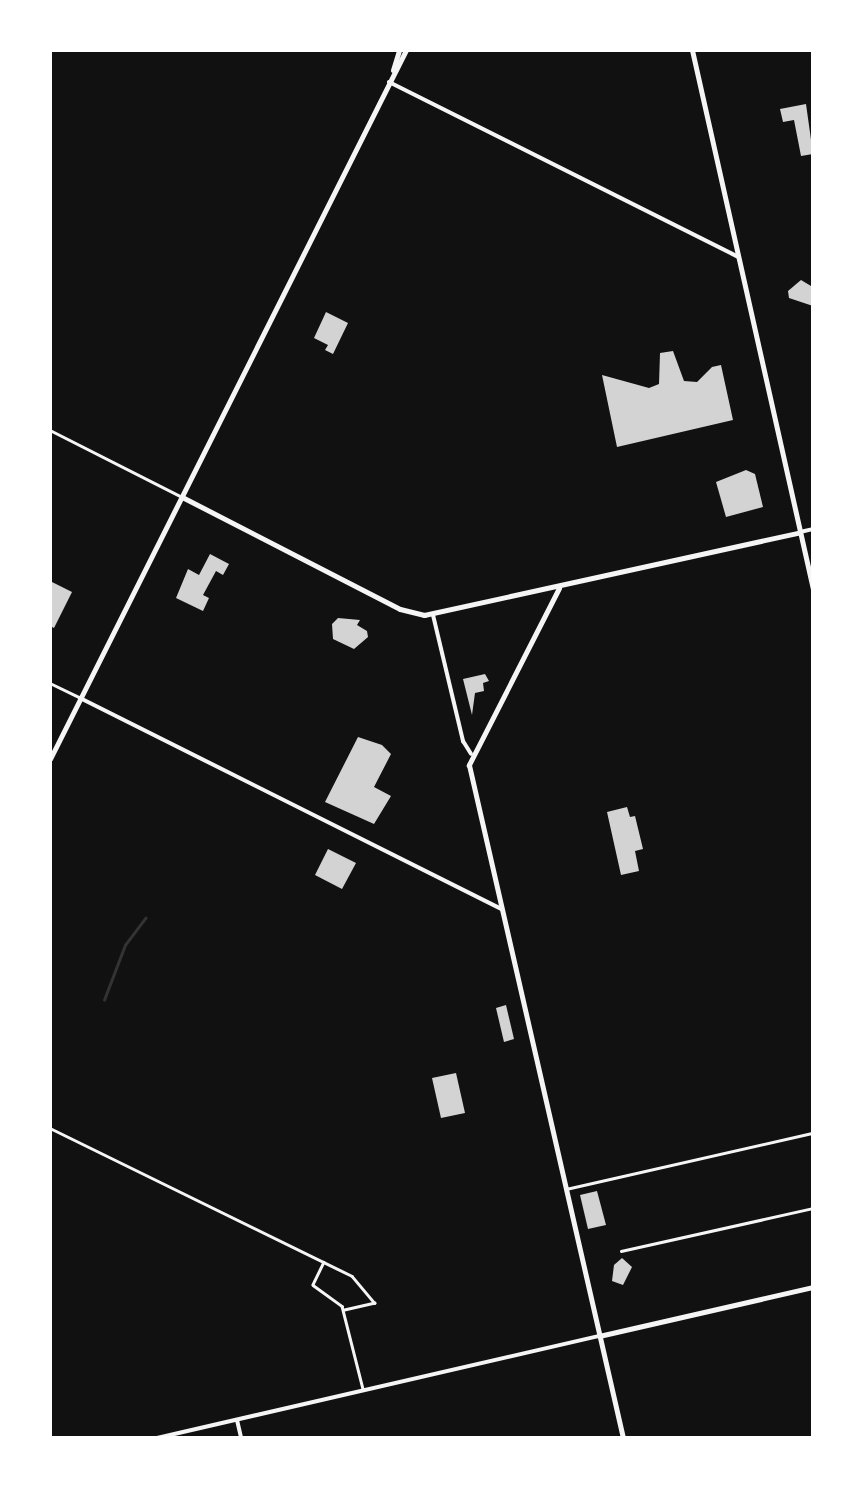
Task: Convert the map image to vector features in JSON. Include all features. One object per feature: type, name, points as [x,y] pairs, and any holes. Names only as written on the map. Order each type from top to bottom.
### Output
[{"type":"main road","points":[[50,759],[403,50]]},
{"type":"main road","points":[[692,50],[813,589]]},
{"type":"main road","points":[[182,497],[400,609],[433,615],[800,532]]},
{"type":"main road","points":[[558,588],[471,754],[470,770],[623,1438]]},
{"type":"main road","points":[[600,1336],[813,1287]]},
{"type":"street","points":[[389,82],[738,257]]},
{"type":"street","points":[[50,430],[182,497]]},
{"type":"street","points":[[800,532],[813,529]]},
{"type":"street","points":[[433,615],[463,741],[471,754]]},
{"type":"street","points":[[50,683],[502,910]]},
{"type":"street","points":[[50,1128],[358,1280],[375,1303],[344,1310]]},
{"type":"street","points":[[565,1189],[813,1133]]},
{"type":"street","points":[[621,1252],[813,1208]]},
{"type":"street","points":[[324,1261],[313,1285],[336,1298],[344,1310],[363,1391]]},
{"type":"street","points":[[158,1438],[600,1336]]},
{"type":"street","points":[[237,1420],[241,1438]]},
{"type":"building","points":[[806,104],[813,154],[801,156],[794,120],[783,122],[780,109]]},
{"type":"building","points":[[801,280],[811,286],[813,306],[789,298],[788,291]]},
{"type":"building","points":[[326,312],[348,323],[333,354],[325,350],[328,345],[314,338]]},
{"type":"building","points":[[673,351],[684,381],[697,382],[712,367],[721,365],[733,420],[617,447],[602,375],[649,388],[659,384],[660,353]]},
{"type":"building","points":[[746,470],[755,474],[763,507],[726,517],[716,482]]},
{"type":"building","points":[[210,554],[229,564],[223,575],[216,571],[203,595],[209,598],[203,611],[176,598],[188,569],[199,575]]},
{"type":"building","points":[[50,581],[72,592],[54,628],[50,626]]},
{"type":"building","points":[[338,618],[360,620],[357,625],[367,631],[368,637],[354,649],[333,639],[332,624]]},
{"type":"building","points":[[485,674],[489,681],[483,683],[484,691],[475,693],[472,715],[463,679]]},
{"type":"building","points":[[358,737],[382,745],[391,754],[374,787],[391,796],[374,824],[325,802]]},
{"type":"building","points":[[627,807],[630,817],[635,816],[643,849],[635,851],[639,871],[621,875],[607,812]]},
{"type":"building","points":[[328,849],[356,863],[342,889],[315,875]]},
{"type":"building","points":[[506,1005],[514,1039],[504,1042],[496,1008]]},
{"type":"building","points":[[456,1073],[465,1113],[441,1118],[432,1078]]},
{"type":"building","points":[[597,1191],[606,1225],[588,1229],[580,1195]]},
{"type":"building","points":[[622,1258],[632,1267],[623,1285],[612,1281],[614,1265]]},
{"type":"waterway","points":[[104,1000],[125,945],[145,918]]}]
